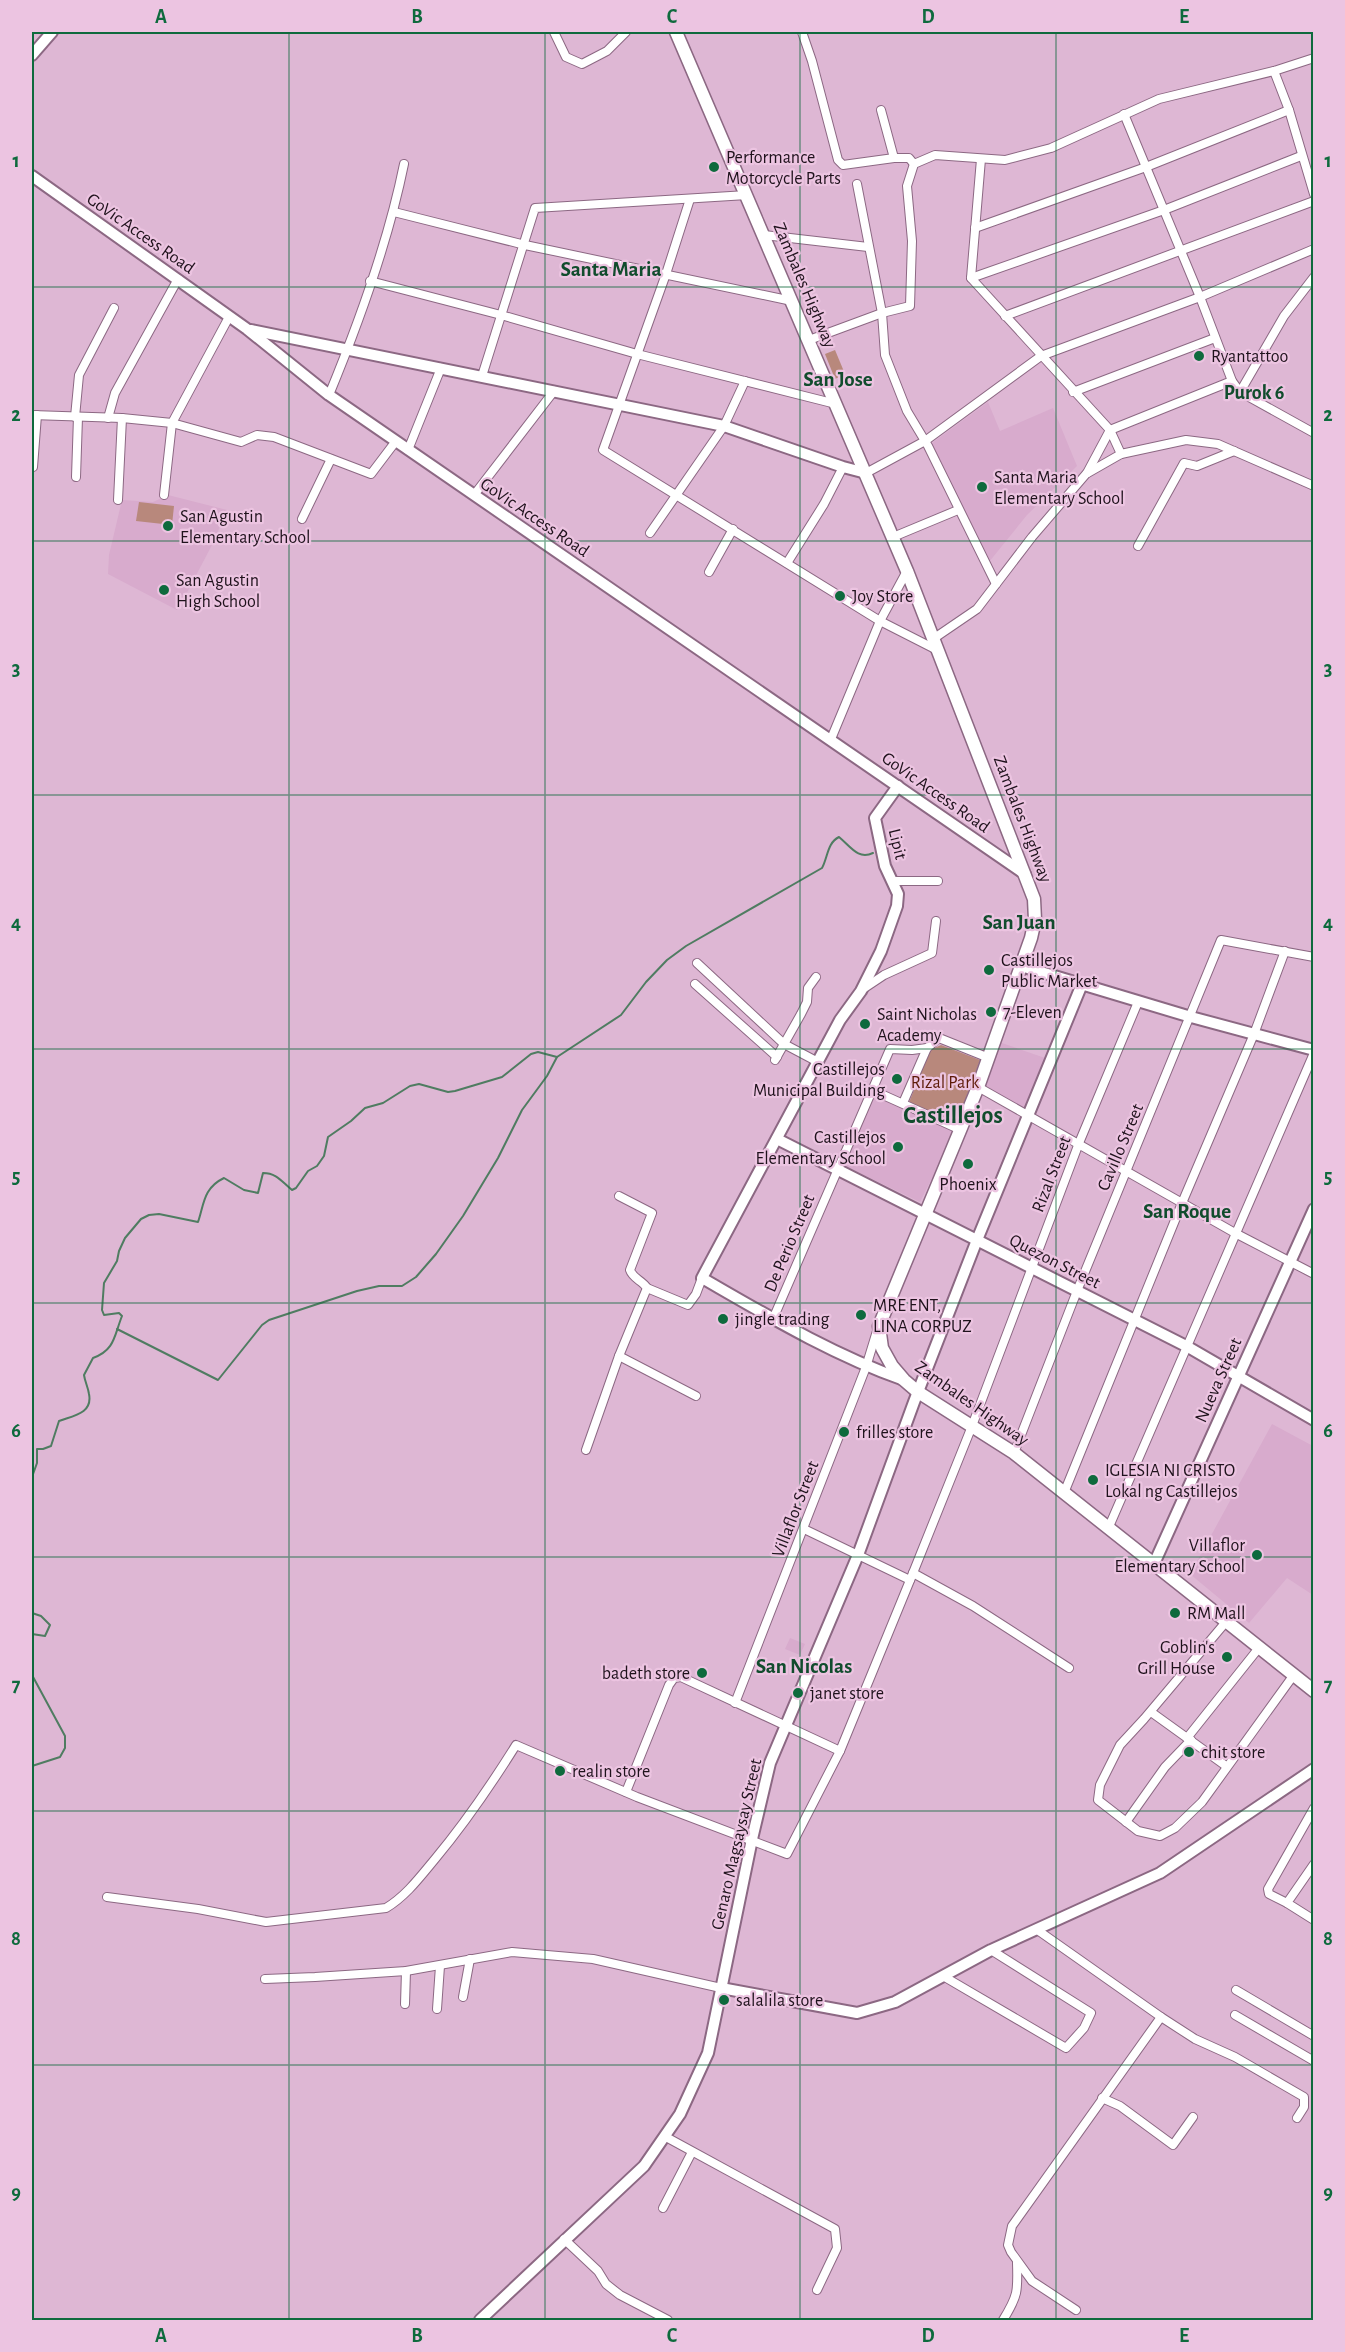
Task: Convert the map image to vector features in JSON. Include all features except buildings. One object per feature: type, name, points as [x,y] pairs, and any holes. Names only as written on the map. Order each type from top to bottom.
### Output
[{"type":"main road","name":"Zambales Highway","points":[[676,32],[893,537],[1034,899],[1035,920],[1031,938],[989,1058],[879,1326],[882,1348],[892,1366],[918,1392],[1014,1453],[1153,1566],[1314,1691]]},
{"type":"street","points":[[32,55],[52,32]]},
{"type":"street","points":[[554,32],[566,57],[582,64],[607,51],[626,32]]},
{"type":"street","points":[[802,32],[838,160],[843,165],[909,158],[914,164]]},
{"type":"street","points":[[809,340],[882,313],[910,306],[912,241],[907,186],[914,164],[935,155],[1005,160],[1051,148],[1159,99],[1313,59]]},
{"type":"street","points":[[1274,70],[1289,110],[1314,195]]},
{"type":"street","points":[[880,110],[894,158]]},
{"type":"street","points":[[975,228],[1146,167],[1289,110]]},
{"type":"street","points":[[1124,114],[1200,297],[1232,381],[1240,392],[1314,433]]},
{"type":"street","points":[[970,278],[1164,210],[1301,156]]},
{"type":"street","points":[[981,159],[970,278],[1110,430],[1121,454]]},
{"type":"street","points":[[329,395],[348,350],[394,212],[404,164]]},
{"type":"street","name":"GoVic Access Road","points":[[32,176],[247,329],[329,395],[1026,875]]},
{"type":"street","points":[[857,184],[882,313],[885,355],[907,411],[925,441],[996,584]]},
{"type":"street","points":[[482,376],[536,208],[747,195]]},
{"type":"street","points":[[690,199],[666,274],[603,450],[880,621],[936,645],[977,609],[1032,537],[1086,474],[1110,430],[1232,381]]},
{"type":"street","points":[[1005,316],[1314,201]]},
{"type":"street","points":[[394,212],[525,245],[792,301]]},
{"type":"street","points":[[764,235],[868,247]]},
{"type":"street","points":[[247,329],[621,403],[724,426],[843,467],[866,472],[925,441],[1041,356],[1200,297],[1314,249]]},
{"type":"street","points":[[1240,392],[1284,316],[1314,277]]},
{"type":"street","points":[[108,418],[115,393],[178,279]]},
{"type":"street","points":[[370,281],[637,354],[836,404]]},
{"type":"street","points":[[76,477],[79,375],[114,308]]},
{"type":"street","points":[[164,495],[172,423],[229,317]]},
{"type":"street","points":[[1073,392],[1215,338]]},
{"type":"street","points":[[408,450],[441,368]]},
{"type":"street","points":[[650,534],[724,426],[745,381]]},
{"type":"street","points":[[474,495],[554,391]]},
{"type":"street","points":[[33,467],[34,415],[122,418],[172,423],[241,441],[257,435],[274,436],[371,474],[396,441]]},
{"type":"street","points":[[118,500],[122,418]]},
{"type":"street","points":[[1086,474],[1121,454],[1186,440],[1218,444],[1314,486]]},
{"type":"street","points":[[1138,546],[1185,464],[1197,466],[1234,451]]},
{"type":"street","points":[[302,519],[331,459]]},
{"type":"street","points":[[787,563],[824,504],[843,467]]},
{"type":"street","points":[[893,537],[958,510]]},
{"type":"street","points":[[710,572],[733,529]]},
{"type":"street","points":[[831,739],[880,621],[907,571]]},
{"type":"street","name":"Lipit","points":[[894,881],[885,866],[875,818],[898,786]]},
{"type":"street","points":[[619,1196],[652,1213],[630,1270],[632,1277],[644,1283],[647,1288],[688,1305],[696,1294],[702,1278],[840,1020],[861,991],[880,951],[897,906],[898,894],[894,881],[938,881]]},
{"type":"street","points":[[861,991],[884,975],[932,952],[936,921]]},
{"type":"street","name":"Cavillo Street","points":[[1014,1453],[1077,1291],[1221,940],[1314,957]]},
{"type":"street","points":[[1064,1493],[1182,1203],[1254,1034],[1285,951]]},
{"type":"street","points":[[697,963],[784,1044],[818,1062]]},
{"type":"street","points":[[1021,966],[1138,1002],[1314,1051],[1108,1529]]},
{"type":"street","points":[[696,984],[776,1059],[807,1002],[808,988],[816,977]]},
{"type":"street","name":"Genaro Magsaysay Street","points":[[480,2320],[644,2166],[666,2137],[690,2095],[708,2053],[770,1763],[858,1555],[977,1240],[1082,984]]},
{"type":"street","name":"Rizal Street","points":[[752,1839],[787,1854],[840,1751],[972,1426],[1079,1143],[1138,1002]]},
{"type":"street","points":[[903,1103],[927,1048],[939,1038],[989,1058]]},
{"type":"street","name":"De Perio Street","points":[[773,1319],[890,1049],[927,1048]]},
{"type":"street","points":[[978,1088],[1235,1233],[1314,1274]]},
{"type":"street","points":[[872,1090],[961,1130]]},
{"type":"street","name":"Quezon Street","points":[[777,1139],[1188,1347],[1314,1420]]},
{"type":"street","name":"Nueva Street","points":[[1153,1566],[1314,1209]]},
{"type":"street","points":[[702,1278],[773,1319],[866,1367],[904,1380]]},
{"type":"street","points":[[586,1449],[619,1356],[647,1288]]},
{"type":"street","name":"Villaflor Street","points":[[735,1703],[866,1367],[879,1326]]},
{"type":"street","points":[[619,1356],[696,1396]]},
{"type":"street","points":[[804,1529],[973,1605],[1069,1668]]},
{"type":"street","points":[[1225,1623],[1151,1712],[1120,1745],[1100,1785],[1098,1800],[1126,1822],[1138,1831],[1160,1836],[1174,1828],[1202,1802],[1293,1676]]},
{"type":"street","points":[[1126,1822],[1165,1767],[1258,1649]]},
{"type":"street","points":[[626,1792],[669,1685],[674,1678],[681,1677],[840,1751]]},
{"type":"street","points":[[1151,1712],[1226,1766]]},
{"type":"street","points":[[106,1897],[198,1909],[266,1922],[386,1908],[397,1902],[416,1882],[467,1820],[516,1745],[626,1792],[752,1839]]},
{"type":"street","points":[[265,1978],[406,1971],[512,1952],[593,1959],[721,1988],[857,2013],[895,2002],[991,1950],[1160,1873],[1314,1769]]},
{"type":"street","points":[[1314,1808],[1268,1889],[1269,1894],[1314,1920]]},
{"type":"street","points":[[1287,1903],[1314,1864]]},
{"type":"street","points":[[1036,1929],[1195,2039],[1235,2057],[1304,2097],[1304,2107],[1297,2118]]},
{"type":"street","points":[[943,1976],[1066,2048],[1084,2028],[1091,2013],[991,1950]]},
{"type":"street","points":[[463,1997],[470,1959]]},
{"type":"street","points":[[437,2009],[440,1966]]},
{"type":"street","points":[[405,2004],[406,1971]]},
{"type":"street","points":[[1236,1990],[1314,2036]]},
{"type":"street","points":[[1235,2015],[1314,2061]]},
{"type":"street","points":[[1076,2310],[1032,2281],[1008,2245],[1012,2226],[1161,2017]]},
{"type":"street","points":[[1102,2098],[1120,2106],[1173,2145],[1192,2117]]},
{"type":"street","points":[[666,2137],[835,2229],[837,2248],[817,2290]]},
{"type":"street","points":[[663,2208],[692,2152]]},
{"type":"street","points":[[564,2239],[598,2271],[606,2284],[620,2295],[668,2320]]},
{"type":"street","points":[[1004,2320],[1016,2299],[1017,2261]]},
{"type":"shaded area","points":[[988,402],[1000,431],[1053,408],[1077,466],[1027,515],[989,562],[932,443]]},
{"type":"shaded area","points":[[168,495],[227,510],[213,543],[177,610],[108,574],[109,555],[122,500],[153,502]]},
{"type":"shaded area","points":[[999,1042],[1048,1059],[1026,1109],[983,1086]]},
{"type":"shaded area","name":"Castillejos Elementary School","points":[[873,1093],[956,1130],[920,1202],[841,1164]]},
{"type":"shaded area","name":"Villaflor Elementary School","points":[[1272,1424],[1313,1446],[1313,1595],[1287,1578],[1249,1623],[1190,1574]]},
{"type":"shaded area","points":[[790,1638],[805,1644],[800,1655],[785,1649]]},
{"type":"green space","points":[[835,350],[845,374],[835,379],[825,354]]},
{"type":"green space","points":[[139,502],[174,506],[172,525],[136,521]]},
{"type":"green space","name":"Rizal Park","points":[[941,1045],[980,1060],[956,1125],[908,1105],[930,1050]]},
{"type":"waterway","points":[[117,1329],[218,1380],[262,1325],[269,1320],[357,1291],[379,1286],[402,1286],[416,1277],[436,1254],[463,1216],[498,1158],[522,1110],[547,1076],[557,1057],[621,1015],[646,982],[667,960],[686,946],[822,868],[830,847],[839,837],[859,854],[873,853]]},
{"type":"waterway","points":[[32,1477],[37,1463],[37,1449],[51,1446],[59,1421],[75,1416],[88,1406],[89,1394],[84,1375],[93,1358],[110,1346],[122,1316],[119,1313],[104,1315],[102,1310],[104,1283],[117,1261],[125,1238],[141,1219],[159,1214],[198,1222],[208,1192],[224,1178],[244,1190],[258,1193],[263,1173],[268,1173],[279,1178],[292,1190],[324,1156],[328,1137],[365,1108],[383,1103],[410,1086],[419,1084],[448,1092],[455,1091],[502,1077],[531,1054],[538,1052],[557,1057]]},
{"type":"waterway","points":[[32,1613],[41,1616],[50,1625],[45,1636],[32,1634]]},
{"type":"waterway","points":[[32,1675],[65,1736],[65,1748],[60,1757],[32,1766]]},
{"type":"place","name":"Performance Motorcycle Parts","points":[[714,167]]},
{"type":"place","name":"Ryantattoo","points":[[1199,356]]},
{"type":"place","name":"Santa Maria Elementary School","points":[[982,487]]},
{"type":"place","name":"San Agustin Elementary School","points":[[168,526]]},
{"type":"place","name":"San Agustin High School","points":[[164,590]]},
{"type":"place","name":"Joy Store","points":[[840,596]]},
{"type":"place","name":"Castillejos Public Market","points":[[989,970]]},
{"type":"place","name":"7-Eleven","points":[[991,1012]]},
{"type":"place","name":"Saint Nicholas Academy","points":[[865,1024]]},
{"type":"place","name":"Castillejos Municipal Building","points":[[897,1079]]},
{"type":"place","name":"Castillejos Elementary School","points":[[898,1147]]},
{"type":"place","name":"Phoenix","points":[[968,1164]]},
{"type":"place","name":"MRE ENT, LINA CORPUZ","points":[[861,1315]]},
{"type":"place","name":"jingle trading","points":[[723,1319]]},
{"type":"place","name":"frilles store","points":[[844,1432]]},
{"type":"place","name":"IGLESIA NI CRISTO Lokal ng Castillejos","points":[[1093,1480]]},
{"type":"place","name":"Villaflor Elementary School","points":[[1257,1555]]},
{"type":"place","name":"RM Mall","points":[[1175,1613]]},
{"type":"place","name":"Goblin's Grill House","points":[[1227,1657]]},
{"type":"place","name":"badeth store","points":[[702,1673]]},
{"type":"place","name":"janet store","points":[[798,1693]]},
{"type":"place","name":"chit store","points":[[1189,1752]]},
{"type":"place","name":"realin store","points":[[560,1771]]},
{"type":"place","name":"salalila store","points":[[724,2000]]},
{"type":"district","name":"Santa Maria","points":[[611,269]]},
{"type":"district","name":"San Jose","points":[[838,379]]},
{"type":"district","name":"Purok 6","points":[[1254,392]]},
{"type":"district","name":"San Juan","points":[[1019,922]]},
{"type":"district","name":"Castillejos","points":[[953,1115]]},
{"type":"district","name":"San Roque","points":[[1187,1211]]},
{"type":"district","name":"San Nicolas","points":[[804,1666]]}]
